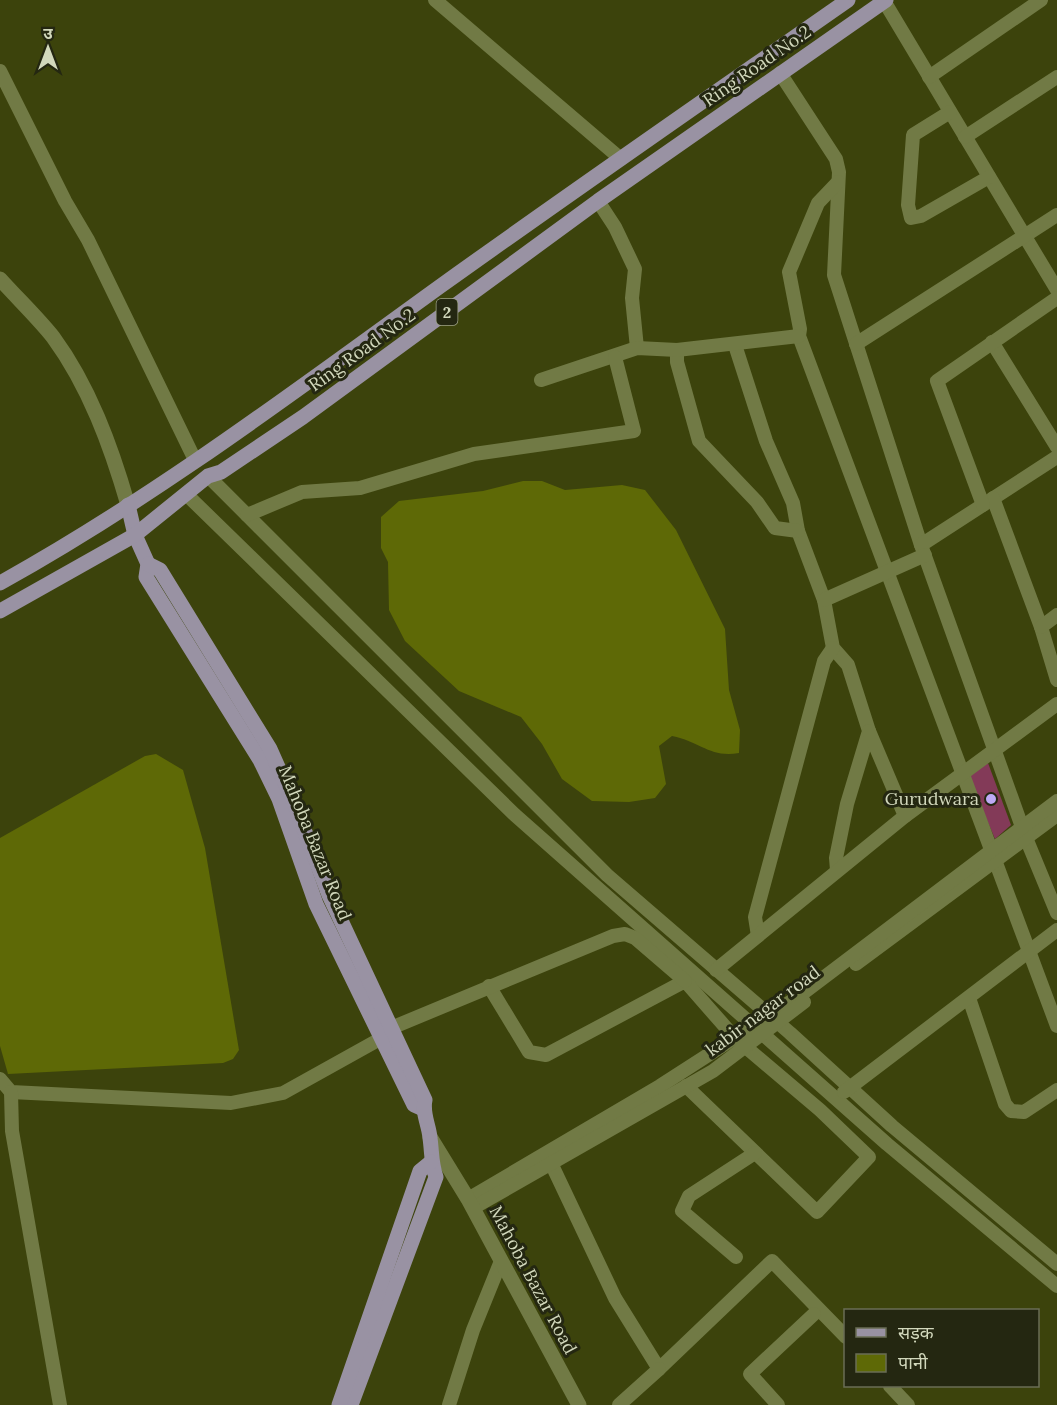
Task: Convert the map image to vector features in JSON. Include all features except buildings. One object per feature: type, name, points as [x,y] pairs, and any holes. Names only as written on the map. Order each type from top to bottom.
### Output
[{"type":"main road","name":"Ring Road No.2","points":[[0,583],[128,505],[195,460],[848,0]]},
{"type":"main road","name":"Ring Road No.2","points":[[0,611],[135,534],[208,476],[221,472],[303,417],[598,201],[885,1]]},
{"type":"main road","name":"Mahoba Bazar Road","points":[[128,505],[135,534],[148,564],[146,578],[260,760],[294,820],[425,1100],[423,1109],[430,1137]]},
{"type":"main road","name":"Mahoba Bazar Road","points":[[294,820],[315,904],[414,1105],[423,1109]]},
{"type":"main road","points":[[351,1405],[436,1177],[431,1162],[430,1137]]},
{"type":"main road","points":[[339,1405],[420,1171],[431,1162]]},
{"type":"street","points":[[435,0],[621,159]]},
{"type":"street","points":[[929,76],[1041,0]]},
{"type":"street","points":[[885,1],[1057,290]]},
{"type":"street","points":[[0,72],[65,201],[88,240],[195,460]]},
{"type":"street","points":[[780,73],[836,159],[838,182],[834,275],[923,550],[1024,833],[1057,913]]},
{"type":"street","points":[[966,137],[1057,77]]},
{"type":"street","points":[[950,112],[913,135],[908,205],[911,218],[921,216],[989,177]]},
{"type":"street","points":[[838,182],[818,203],[789,272],[800,329],[799,336],[1027,952],[1057,1026]]},
{"type":"street","points":[[598,201],[615,227],[635,269],[632,298],[637,348]]},
{"type":"street","points":[[856,344],[1057,215]]},
{"type":"street","points":[[0,279],[52,337],[85,390],[102,428],[128,505]]},
{"type":"street","points":[[1057,298],[937,381],[1041,627],[1057,680]]},
{"type":"street","points":[[541,380],[637,348],[678,350],[799,336]]},
{"type":"street","points":[[992,342],[1057,447]]},
{"type":"street","points":[[735,345],[766,441],[792,503],[798,531],[824,600],[833,648],[848,664],[869,731],[905,816]]},
{"type":"street","points":[[678,350],[678,362],[699,441],[757,502],[775,528],[798,531]]},
{"type":"street","points":[[247,516],[302,492],[360,488],[474,454],[634,431],[615,357]]},
{"type":"street","points":[[824,600],[887,573],[1057,457]]},
{"type":"street","points":[[208,476],[607,875],[892,1126],[1057,1264]]},
{"type":"street","points":[[186,494],[514,816],[835,1099],[1057,1286]]},
{"type":"street","points":[[1041,627],[1057,615]]},
{"type":"street","points":[[758,936],[755,917],[824,661],[833,648]]},
{"type":"street","points":[[716,970],[800,904],[837,870],[905,816],[1057,704]]},
{"type":"street","points":[[837,870],[836,858],[848,804],[869,731]]},
{"type":"street","points":[[1024,833],[1057,801]]},
{"type":"street","name":"kabir nagar road","points":[[471,1203],[551,1163],[712,1071],[739,1042],[1024,833],[1057,815]]},
{"type":"street","points":[[820,1110],[1057,930]]},
{"type":"street","points":[[11,1092],[231,1103],[283,1093],[380,1039],[391,1028],[613,936],[625,934],[635,938],[685,981],[739,1042],[820,1110],[869,1157],[817,1212],[686,1086]]},
{"type":"street","points":[[489,986],[529,1052],[546,1055],[685,981]]},
{"type":"street","points":[[969,998],[1005,1104],[1011,1111],[1024,1112],[1057,1090]]},
{"type":"street","points":[[471,1203],[660,1086],[739,1042]]},
{"type":"street","points":[[0,1079],[11,1092],[12,1131],[60,1405]]},
{"type":"street","name":"Mahoba Bazar Road","points":[[430,1137],[471,1203],[579,1405]]},
{"type":"street","points":[[736,1257],[682,1211],[689,1196],[755,1153]]},
{"type":"street","points":[[551,1163],[615,1298],[659,1369]]},
{"type":"street","points":[[449,1405],[473,1330],[501,1261]]},
{"type":"street","points":[[620,1405],[772,1261],[844,1335]]},
{"type":"street","points":[[778,1405],[750,1374],[814,1314]]},
{"type":"street","points":[[891,1387],[908,1405]]},
{"type":"shaded area","points":[[988,763],[1011,825],[995,839],[968,776]]},
{"type":"water","points":[[523,481],[542,481],[565,490],[622,485],[645,490],[676,530],[725,629],[729,690],[740,730],[739,753],[720,753],[672,736],[659,746],[666,784],[655,798],[629,802],[592,801],[562,779],[542,744],[521,717],[459,691],[405,641],[389,610],[388,562],[381,548],[381,517],[399,501],[483,491]]},
{"type":"water","points":[[156,754],[183,770],[205,848],[239,1050],[233,1059],[223,1063],[8,1074],[0,1046],[0,838],[145,756]]},
{"type":"place","name":"Gurudwara","points":[[991,799]]}]
